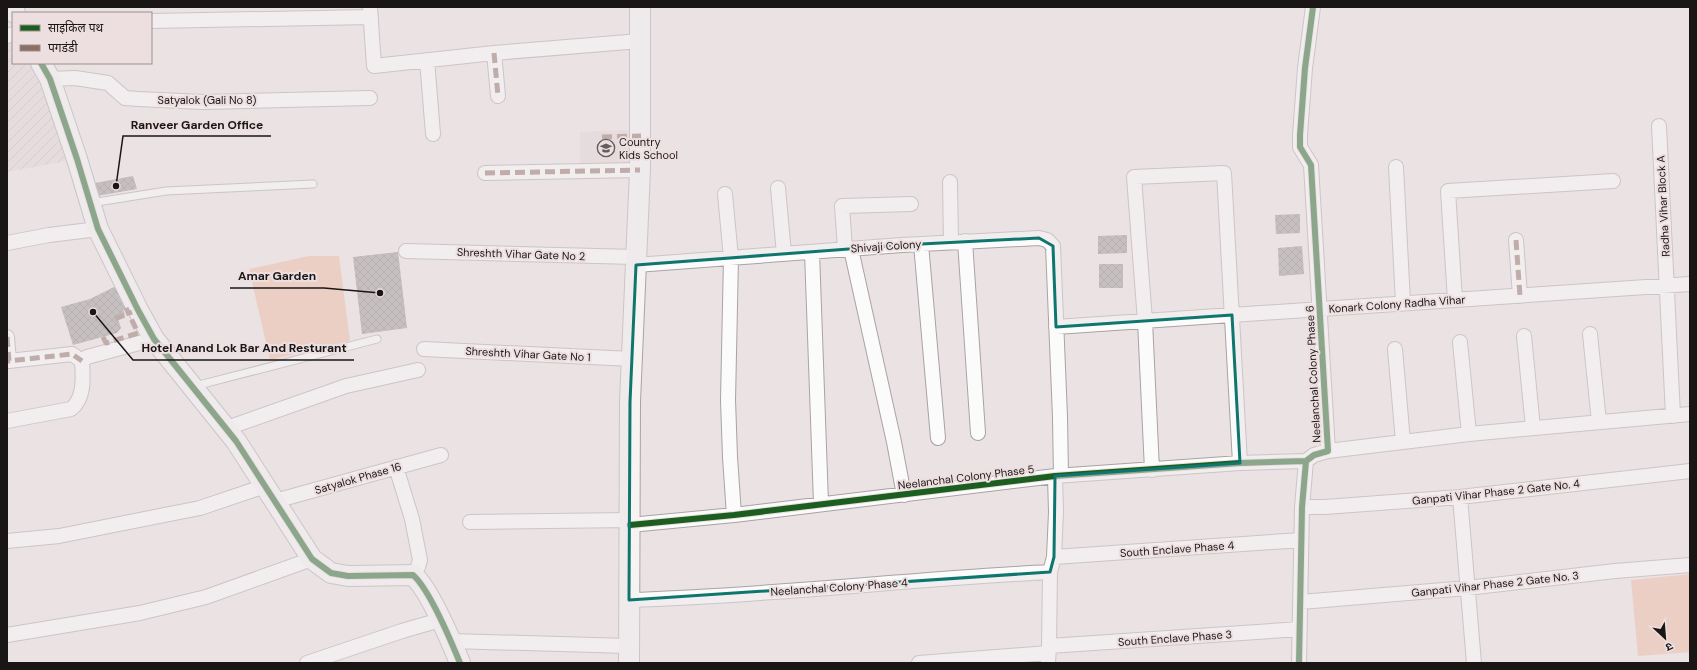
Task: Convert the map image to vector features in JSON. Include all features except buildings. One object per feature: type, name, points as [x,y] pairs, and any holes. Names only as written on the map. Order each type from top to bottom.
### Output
[{"type":"street","points":[[451,641],[629,654],[628,600],[632,359],[640,170],[640,7]]},
{"type":"street","name":"Neelanchal Colony Phase 6","points":[[1306,461],[1314,455],[1328,451],[1311,165],[1300,147],[1305,68],[1313,7]]},
{"type":"street","points":[[152,21],[371,12],[374,66],[494,53],[640,41]]},
{"type":"street","points":[[494,53],[498,96]]},
{"type":"street","points":[[427,60],[433,134]]},
{"type":"street","points":[[45,71],[91,203],[98,229],[154,339],[227,428],[312,559],[331,573],[348,576],[413,575],[418,580],[440,620],[460,663]]},
{"type":"street","name":"Satyalok (Gali No 8)","points":[[45,71],[108,83],[125,98],[202,102],[370,98]]},
{"type":"street","name":"Radha Vihar Block A","points":[[1659,126],[1673,416]]},
{"type":"street","points":[[1396,167],[1403,303]]},
{"type":"street","points":[[484,173],[640,170]]},
{"type":"street","points":[[1152,470],[1145,321],[1134,177],[1224,173],[1240,463]]},
{"type":"street","points":[[1455,300],[1448,191],[1613,181]]},
{"type":"street","points":[[950,182],[958,242],[978,433]]},
{"type":"street","points":[[778,188],[784,254]]},
{"type":"street","points":[[725,194],[731,258],[728,400],[734,514]]},
{"type":"street","points":[[904,495],[894,442],[848,249],[842,206],[911,204]]},
{"type":"street","points":[[7,243],[49,235],[98,229]]},
{"type":"street","name":"Shivaji Colony","points":[[636,261],[731,258],[958,242],[1039,238],[1047,240],[1053,246],[1060,417],[1054,557],[1050,572],[1048,654]]},
{"type":"street","points":[[1516,240],[1520,296]]},
{"type":"street","points":[[921,244],[938,438]]},
{"type":"street","name":"Shreshth Vihar Gate No 2","points":[[406,251],[636,261]]},
{"type":"street","points":[[812,252],[821,503]]},
{"type":"street","name":"Konark Colony Radha Vihar","points":[[1056,327],[1690,284]]},
{"type":"street","points":[[1590,334],[1598,422]]},
{"type":"street","points":[[1524,336],[1533,428]]},
{"type":"street","points":[[7,337],[9,361],[72,354],[82,361]]},
{"type":"street","points":[[82,361],[87,357],[154,339]]},
{"type":"street","points":[[1460,342],[1469,434]]},
{"type":"street","name":"Shreshth Vihar Gate No 1","points":[[424,349],[632,359]]},
{"type":"street","points":[[1395,349],[1402,442]]},
{"type":"street","points":[[7,421],[72,409],[77,404],[81,392],[83,380],[82,361]]},
{"type":"street","points":[[227,428],[346,386],[418,370]]},
{"type":"street","points":[[1328,451],[1469,434],[1690,414]]},
{"type":"street","name":"Satyalok Phase 16","points":[[7,541],[59,536],[270,494],[396,467],[441,455]]},
{"type":"street","points":[[1299,663],[1302,507],[1306,461]]},
{"type":"street","name":"Neelanchal Colony Phase 5","points":[[470,522],[630,523],[734,514],[1058,476],[1240,463],[1306,461]]},
{"type":"street","points":[[396,467],[412,520],[420,560],[413,575]]},
{"type":"street","name":"Ganpati Vihar Phase 2 Gate No. 4","points":[[1302,507],[1325,507],[1460,497],[1690,471]]},
{"type":"street","points":[[1460,497],[1474,663]]},
{"type":"street","name":"South Enclave Phase 4","points":[[1054,557],[1301,540]]},
{"type":"street","points":[[7,636],[140,613],[199,598],[312,559]]},
{"type":"street","name":"Ganpati Vihar Phase 2 Gate No. 3","points":[[1301,602],[1467,588],[1616,571],[1690,565]]},
{"type":"street","name":"Neelanchal Colony Phase 4","points":[[628,600],[860,587],[967,577],[1050,572]]},
{"type":"street","points":[[307,663],[402,631],[440,620]]},
{"type":"street","name":"South Enclave Phase 3","points":[[919,663],[1048,654],[1300,629]]},
{"type":"lane","points":[[91,203],[166,191],[313,184]]},
{"type":"lane","points":[[192,387],[377,339]]},
{"type":"highlighted area","points":[[1039,238],[1053,246],[1056,327],[1232,315],[1240,463],[1055,476],[1054,557],[1050,572],[629,600],[630,402],[636,265],[902,245]]},
{"type":"shaded area","points":[[12,40],[12,64],[35,64],[72,160],[7,172],[7,42]]},
{"type":"shaded area","name":"Country Kids School","points":[[631,130],[632,164],[580,165],[580,132]]},
{"type":"shaded area","points":[[309,256],[339,256],[350,341],[270,360],[249,269]]},
{"type":"shaded area","points":[[1690,574],[1690,652],[1638,656],[1631,580]]},
{"type":"marked path","points":[[494,53],[498,96]]},
{"type":"marked path","points":[[602,137],[641,136]]},
{"type":"marked path","points":[[485,173],[640,170]]},
{"type":"marked path","points":[[1516,240],[1520,296]]},
{"type":"marked path","points":[[103,337],[106,343],[138,333],[126,308]]},
{"type":"marked path","points":[[115,319],[132,312]]},
{"type":"marked path","points":[[7,337],[9,361],[72,354],[82,361]]},
{"type":"cycle path","points":[[1299,663],[1302,507],[1306,461],[1314,455],[1328,451],[1311,165],[1300,147],[1305,68],[1313,7]]},
{"type":"cycle path","points":[[42,64],[50,79],[77,159],[98,229],[154,339],[236,441],[312,559],[331,573],[348,576],[413,575],[433,603],[460,663]]},
{"type":"cycle path","points":[[630,525],[734,515],[1055,476],[1240,463],[1306,461]]},
{"type":"place","name":"Country Kids School","points":[[606,148]]},
{"type":"place","name":"Ranveer Garden Office","points":[[116,186]]},
{"type":"place","name":"Amar Garden","points":[[380,293]]},
{"type":"place","name":"Hotel Anand Lok Bar And Resturant","points":[[93,312]]}]
